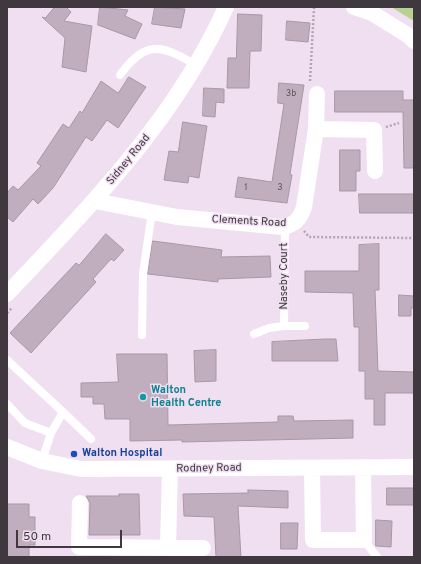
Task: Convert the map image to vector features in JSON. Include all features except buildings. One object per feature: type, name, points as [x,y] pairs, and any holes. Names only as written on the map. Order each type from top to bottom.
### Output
[{"type":"street","name":"Sidney Road","points":[[7,294],[95,201],[150,136],[196,65],[226,7]]},
{"type":"street","points":[[354,7],[372,13],[409,36],[414,41]]},
{"type":"street","name":"Clements Road","points":[[95,201],[177,217],[291,224],[301,216],[304,207],[316,129],[317,94]]},
{"type":"street","points":[[316,129],[374,130],[375,170]]},
{"type":"street","name":"Rodney Road","points":[[7,447],[42,461],[81,469],[414,467]]},
{"type":"street","points":[[312,468],[313,540],[364,540],[363,468]]},
{"type":"street","points":[[168,548],[170,469]]},
{"type":"street","points":[[80,503],[72,547],[203,548]]},
{"type":"lane","points":[[120,74],[131,59],[151,49],[174,52],[196,65]]},
{"type":"lane","points":[[142,335],[143,274],[152,212]]},
{"type":"lane","name":"Naseby Court","points":[[284,326],[291,224]]},
{"type":"lane","name":"Naseby Court","points":[[254,334],[269,328],[305,326]]},
{"type":"lane","points":[[7,360],[91,439]]},
{"type":"lane","points":[[7,404],[25,423],[51,433]]},
{"type":"lane","points":[[42,461],[51,433],[63,412]]},
{"type":"lane","points":[[364,540],[377,557]]},
{"type":"path","points":[[314,8],[310,94],[317,94]]},
{"type":"path","points":[[291,224],[309,237],[414,238]]},
{"type":"green space","points":[[391,7],[414,7],[414,21]]},
{"type":"place","name":"Walton Health Centre","points":[[143,397]]},
{"type":"place","name":"Walton Hospital","points":[[74,454]]}]
